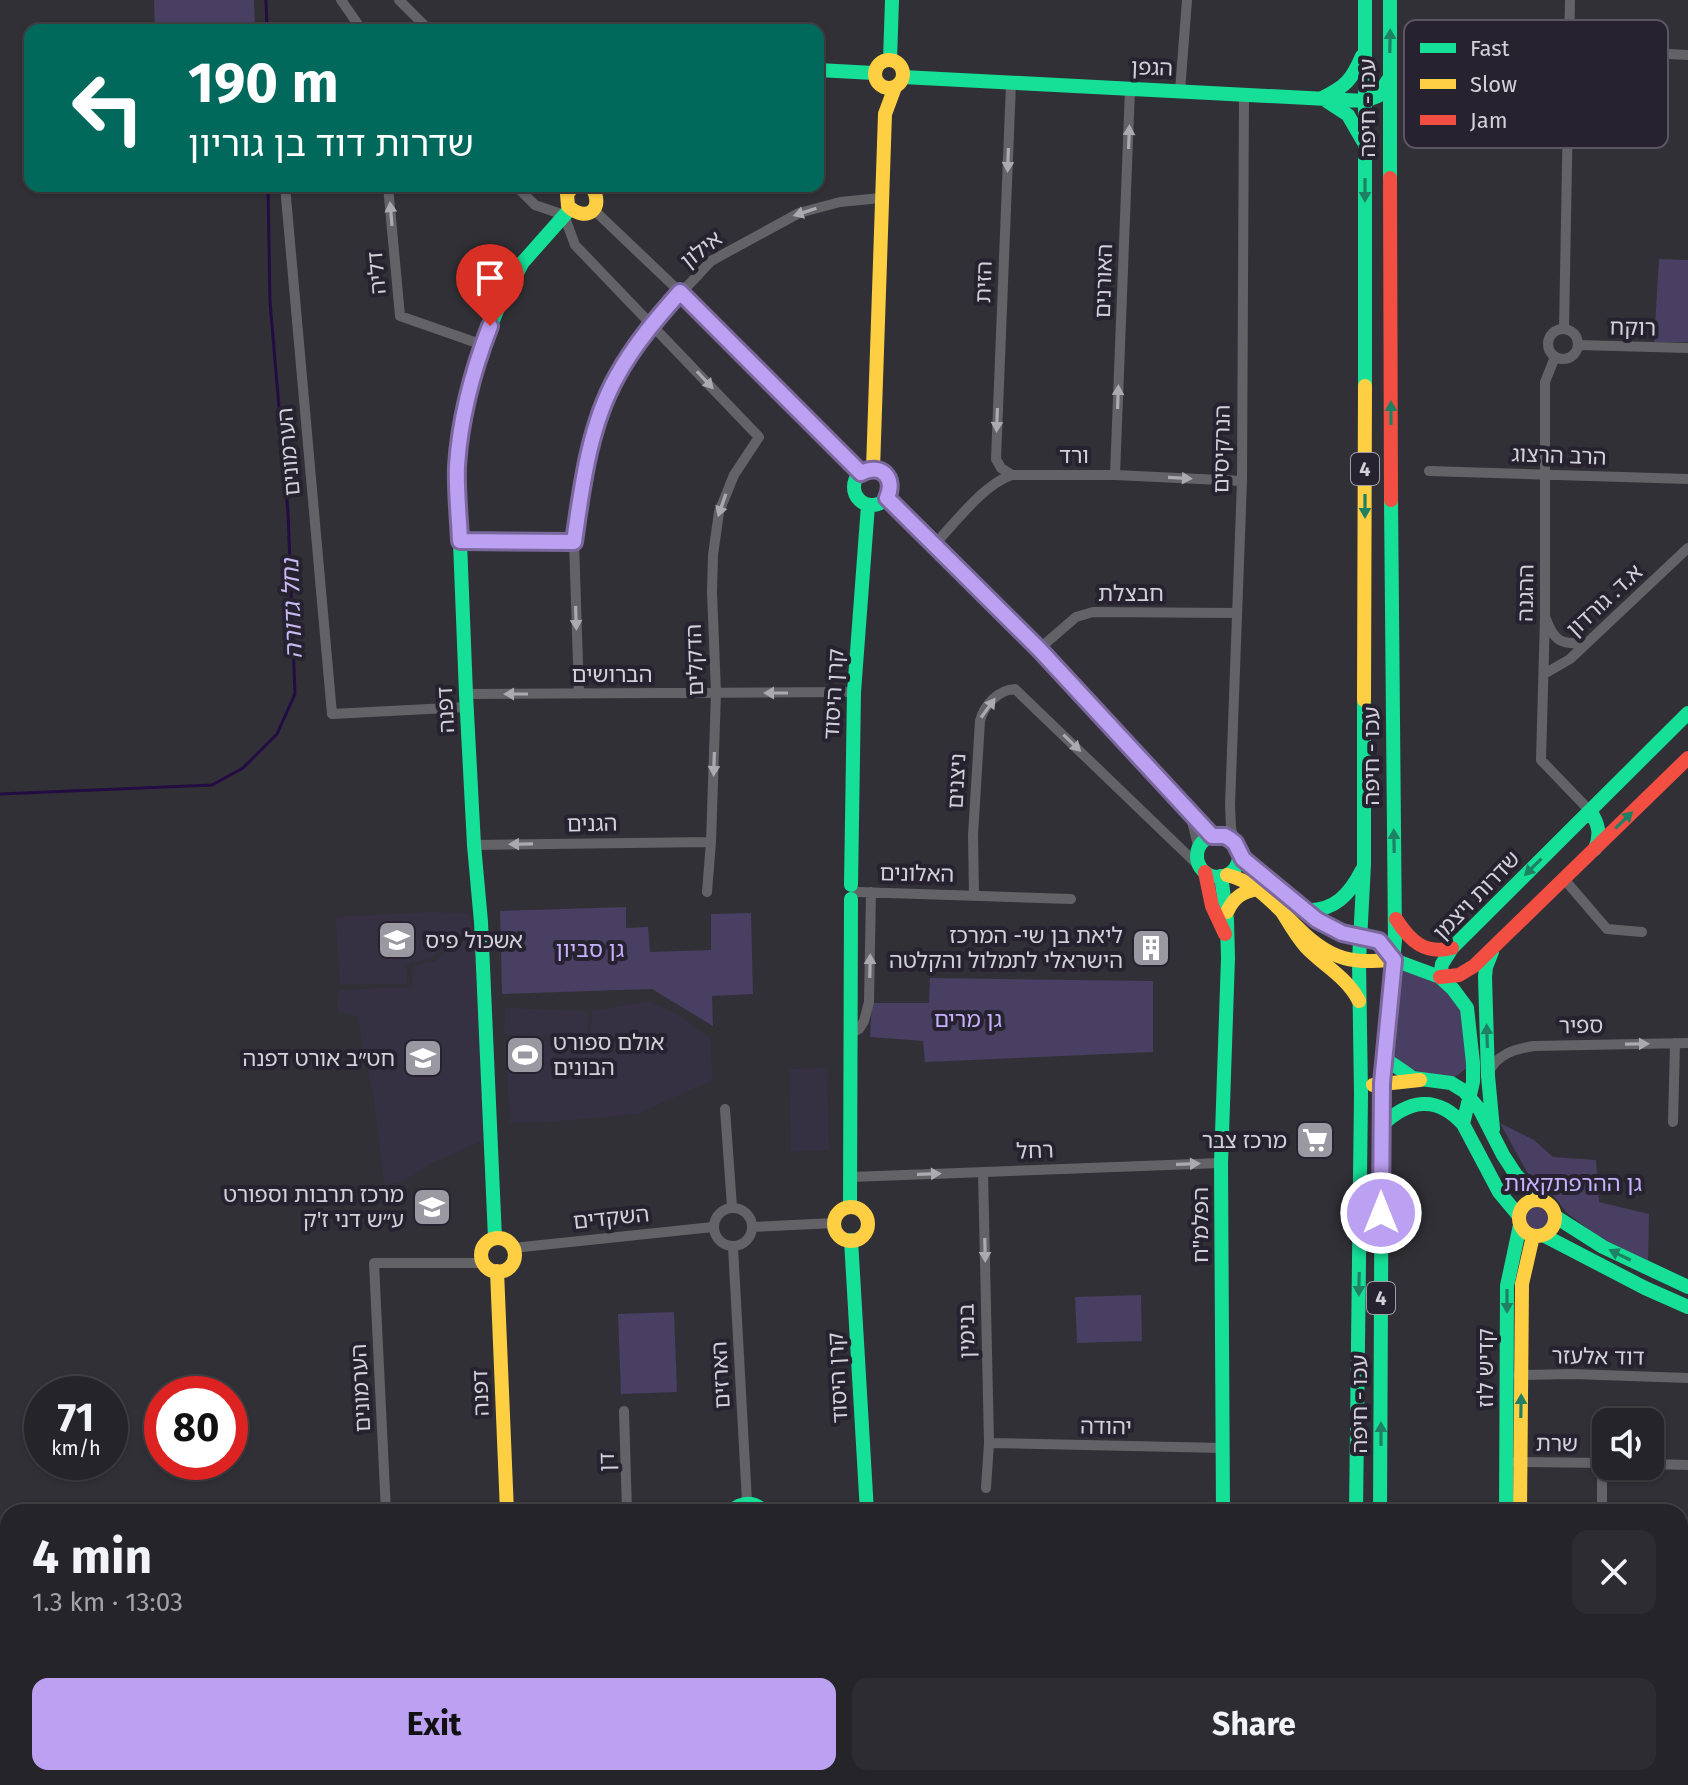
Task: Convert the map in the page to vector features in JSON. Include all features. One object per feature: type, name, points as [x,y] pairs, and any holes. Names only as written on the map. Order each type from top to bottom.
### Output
[{"type":"main road","points":[[890,60],[892,0]]},
{"type":"main road","name":"עכו - חיפה","points":[[1356,1504],[1361,1094],[1359,961],[1364,864],[1365,0]]},
{"type":"main road","name":"עכו - חיפה","points":[[1380,1504],[1382,1083],[1396,919],[1390,0]]},
{"type":"main road","points":[[1322,98],[1346,87],[1363,53]]},
{"type":"main road","points":[[867,471],[884,473],[890,482],[887,498],[877,505],[858,500],[853,490],[854,483],[867,471],[885,114],[875,69],[881,62],[890,60],[902,67],[885,114]]},
{"type":"main road","points":[[824,71],[877,79],[886,88],[899,82]]},
{"type":"main road","points":[[1365,101],[1378,96],[1389,79]]},
{"type":"main road","name":"הגפן","points":[[899,82],[1011,83],[1365,101]]},
{"type":"main road","points":[[1322,98],[1351,116],[1365,145]]},
{"type":"main road","points":[[569,192],[567,212],[583,215],[594,210],[598,197],[596,192]]},
{"type":"main road","name":"דפנה","points":[[495,1238],[481,922],[466,701],[457,466],[465,409],[478,357],[498,308],[523,262],[567,212]]},
{"type":"main road","name":"קרן היסוד","points":[[850,1207],[852,1033],[858,892],[854,692],[868,505]]},
{"type":"main road","name":"שדרות ויצמן","points":[[1688,713],[1452,948],[1442,964],[1440,977],[1450,978],[1467,971],[1688,758]]},
{"type":"main road","points":[[1590,811],[1599,829],[1594,849]]},
{"type":"main road","points":[[1394,960],[1379,941],[1333,929],[1305,910],[1243,859],[1230,839],[1216,835],[1207,838],[1199,849],[1198,861],[1209,875],[1241,878],[1259,889],[1309,939],[1331,953],[1348,961],[1394,960],[1440,977],[1453,989],[1467,1008],[1473,1063],[1473,1082],[1463,1124]]},
{"type":"main road","points":[[1224,876],[1236,867],[1237,848]]},
{"type":"main road","points":[[1305,910],[1324,910],[1342,900],[1351,891],[1364,864]]},
{"type":"main road","name":"הפלמ\"ח","points":[[1203,870],[1212,906],[1227,938]]},
{"type":"main road","name":"הפלמ\"ח","points":[[1223,1504],[1221,1163],[1228,958],[1224,876]]},
{"type":"main road","points":[[1227,912],[1234,898],[1259,889]]},
{"type":"main road","points":[[1508,892],[1505,900],[1509,911],[1521,916],[1529,912]]},
{"type":"main road","points":[[1281,910],[1306,946],[1350,984],[1360,1003]]},
{"type":"main road","points":[[1396,919],[1412,941],[1424,948],[1436,951],[1452,948]]},
{"type":"main road","points":[[1494,946],[1485,977],[1488,1076],[1496,1142]]},
{"type":"main road","points":[[1384,1058],[1420,1080]]},
{"type":"main road","points":[[1451,1083],[1466,1075],[1473,1063]]},
{"type":"main road","points":[[1361,1094],[1382,1083],[1420,1080],[1451,1083],[1458,1087],[1480,1110],[1516,1175],[1551,1206],[1556,1217],[1577,1233],[1688,1287]]},
{"type":"main road","points":[[1381,1126],[1400,1110],[1423,1103],[1448,1109],[1463,1124],[1499,1192],[1525,1232],[1688,1307]]},
{"type":"main road","points":[[1520,1220],[1524,1205],[1535,1199],[1541,1200]]},
{"type":"main road","points":[[850,1207],[861,1210],[868,1224],[861,1237],[851,1240],[837,1233],[834,1223],[841,1210],[850,1207]]},
{"type":"main road","points":[[1538,1236],[1553,1228],[1556,1217]]},
{"type":"main road","name":"קדיש לוז","points":[[1515,1375],[1507,1286],[1520,1220]]},
{"type":"main road","name":"קדיש לוז","points":[[1507,1504],[1513,1462],[1522,1284],[1538,1236]]},
{"type":"main road","points":[[495,1238],[506,1240],[513,1248],[515,1253],[508,1268],[497,1271],[484,1263],[483,1248],[495,1238]]},
{"type":"main road","name":"קרן היסוד","points":[[851,1240],[867,1504]]},
{"type":"main road","name":"דפנה","points":[[497,1271],[507,1504]]},
{"type":"main road","name":"קדיש לוז","points":[[1513,1462],[1519,1504]]},
{"type":"main road","points":[[742,1504],[754,1504]]},
{"type":"street","points":[[341,0],[358,24]]},
{"type":"street","points":[[399,0],[423,24]]},
{"type":"street","points":[[1180,91],[1187,0]]},
{"type":"street","points":[[1569,20],[1570,0]]},
{"type":"street","points":[[1668,54],[1688,55]]},
{"type":"street","name":"הזית","points":[[1011,83],[996,459],[1001,468],[1012,475]]},
{"type":"street","name":"האורנים","points":[[1115,475],[1130,89]]},
{"type":"street","name":"הנרקיסים","points":[[1237,848],[1231,828],[1230,805],[1242,481],[1244,94]]},
{"type":"street","points":[[1564,329],[1567,148]]},
{"type":"street","name":"הערמונים","points":[[286,192],[332,714]]},
{"type":"street","name":"דליה","points":[[389,192],[400,316],[483,345]]},
{"type":"street","points":[[522,192],[535,205],[567,212],[575,245],[652,324]]},
{"type":"street","name":"אילון","points":[[579,694],[574,542],[582,483],[598,420],[617,377],[652,324],[711,261],[799,213],[840,202],[881,198]]},
{"type":"street","points":[[594,210],[867,471]]},
{"type":"street","name":"הדקלים","points":[[652,324],[759,437],[734,475],[719,512],[713,555],[716,693],[707,892]]},
{"type":"street","points":[[1564,329],[1572,332],[1578,345],[1574,354],[1560,359],[1549,350],[1548,340],[1554,332],[1564,329]]},
{"type":"street","name":"רוקח","points":[[1578,345],[1688,348]]},
{"type":"street","name":"ההגנה","points":[[1555,357],[1545,382],[1545,617],[1541,760],[1590,811]]},
{"type":"street","name":"הרב הרצוג","points":[[1429,471],[1688,479]]},
{"type":"street","points":[[934,545],[987,489],[1012,475]]},
{"type":"street","name":"ורד","points":[[1012,475],[1115,475],[1242,481]]},
{"type":"street","points":[[887,498],[1039,649],[1216,835]]},
{"type":"street","points":[[460,541],[574,542]]},
{"type":"street","name":"א.ד. גורדון","points":[[1544,674],[1570,659],[1688,548]]},
{"type":"street","name":"חבצלת","points":[[1039,649],[1066,624],[1085,613],[1236,613]]},
{"type":"street","points":[[1545,617],[1556,638],[1567,644],[1587,643]]},
{"type":"street","name":"ניצנים","points":[[974,895],[973,835],[980,721],[988,704],[1011,689],[1015,689],[1203,870]]},
{"type":"street","name":"הברושים","points":[[332,714],[579,694],[854,692]]},
{"type":"street","name":"הנרקיסים","points":[[1216,835],[1224,827],[1230,805]]},
{"type":"street","points":[[1188,808],[1199,849]]},
{"type":"street","name":"הגנים","points":[[474,845],[711,842]]},
{"type":"street","points":[[1564,879],[1607,929],[1642,932]]},
{"type":"street","points":[[852,1033],[864,1021],[869,1002],[858,892]]},
{"type":"street","name":"האלונים","points":[[858,892],[1071,899]]},
{"type":"street","points":[[1673,1122],[1675,1043]]},
{"type":"street","name":"ספיר","points":[[1488,1076],[1500,1057],[1521,1048],[1688,1043]]},
{"type":"street","points":[[725,1109],[732,1207]]},
{"type":"street","name":"רחל","points":[[851,1177],[1221,1163]]},
{"type":"street","name":"בנימין","points":[[983,1172],[989,1443],[986,1488]]},
{"type":"street","points":[[732,1207],[748,1214],[752,1227],[750,1237],[733,1247],[717,1239],[713,1227],[715,1217],[732,1207]]},
{"type":"street","points":[[752,1227],[834,1223]]},
{"type":"street","name":"השקדים","points":[[513,1248],[713,1227]]},
{"type":"street","name":"הארזים","points":[[733,1247],[747,1502]]},
{"type":"street","name":"הערמונים","points":[[386,1504],[374,1263],[484,1263]]},
{"type":"street","name":"דוד אלעזר","points":[[1515,1375],[1688,1378]]},
{"type":"street","name":"דן","points":[[624,1411],[627,1504]]},
{"type":"street","name":"יהודה","points":[[989,1443],[1223,1448]]},
{"type":"street","name":"שרת","points":[[1513,1462],[1592,1463]]},
{"type":"street","points":[[1664,1464],[1688,1465]]},
{"type":"street","points":[[1602,1504],[1603,1480]]},
{"type":"shaded area","name":"אשכול פיס","points":[[469,913],[473,931],[441,948],[431,959],[406,963],[407,984],[340,984],[336,917]]},
{"type":"shaded area","name":"חט״ב אורט דפנה","points":[[475,935],[484,1140],[430,1164],[404,1181],[384,1185],[374,1099],[357,1016],[337,1011],[339,990],[412,987],[413,966],[436,961],[446,950]]},
{"type":"shaded area","points":[[648,1001],[679,1015],[710,1038],[713,1080],[637,1114],[510,1123],[505,1041],[590,1040],[592,1011]]},
{"type":"shaded area","points":[[505,1008],[588,1011],[587,1037],[504,1034]]},
{"type":"shaded area","points":[[827,1068],[829,1150],[791,1151],[789,1069]]},
{"type":"green space","points":[[154,0],[254,0],[255,24],[155,24]]},
{"type":"green space","points":[[1659,259],[1688,260],[1688,342],[1654,342]]},
{"type":"green space","name":"גן סביון","points":[[626,907],[626,928],[648,927],[650,952],[711,950],[711,914],[751,913],[753,994],[712,996],[713,1026],[652,989],[502,994],[500,911]]},
{"type":"green space","points":[[1403,969],[1447,989],[1464,1010],[1468,1067],[1454,1078],[1414,1070],[1395,1056]]},
{"type":"green space","name":"גן מרים","points":[[930,978],[1153,981],[1153,1052],[925,1062],[923,1041],[870,1037],[872,1003],[929,1003]]},
{"type":"green space","name":"אולם ספורט הבונים","points":[[542,1042],[543,1065],[509,1067],[508,1044]]},
{"type":"green space","name":"גן ההרפתקאות","points":[[1500,1123],[1534,1140],[1553,1157],[1596,1160],[1599,1202],[1649,1214],[1648,1264],[1601,1239],[1567,1213],[1553,1195],[1540,1188],[1527,1172]]},
{"type":"green space","points":[[445,1193],[448,1220],[430,1222],[427,1195]]},
{"type":"green space","points":[[1537,1206],[1546,1209],[1549,1218],[1546,1227],[1537,1230],[1528,1227],[1525,1218],[1528,1209]]},
{"type":"green space","points":[[1141,1295],[1142,1341],[1077,1343],[1075,1297]]},
{"type":"green space","points":[[674,1312],[677,1392],[621,1394],[618,1314]]},
{"type":"waterway","name":"נחל גדורה","points":[[266,0],[267,24]]},
{"type":"waterway","name":"נחל גדורה","points":[[0,794],[212,785],[243,768],[277,734],[295,694],[288,512],[270,302],[268,192]]},
{"type":"traffic: fast","points":[[890,60],[892,0]]},
{"type":"traffic: fast","points":[[1365,0],[1365,386]]},
{"type":"traffic: fast","points":[[1390,0],[1390,178]]},
{"type":"traffic: fast","points":[[1322,98],[1347,82],[1362,56]]},
{"type":"traffic: fast","points":[[824,70],[874,73]]},
{"type":"traffic: fast","points":[[903,77],[1365,101],[1378,96],[1388,80]]},
{"type":"traffic: fast","points":[[1322,98],[1348,115],[1363,141]]},
{"type":"traffic: fast","points":[[495,1238],[457,466],[465,409],[478,357],[498,308],[523,262],[570,209]]},
{"type":"traffic: fast","points":[[872,469],[885,474],[890,487],[885,500],[872,505],[859,500],[854,487],[859,474],[872,469]]},
{"type":"traffic: fast","points":[[1380,1504],[1382,1083],[1395,940],[1391,500]]},
{"type":"traffic: fast","points":[[851,885],[854,692],[868,505]]},
{"type":"traffic: fast","points":[[1356,1504],[1361,1094],[1359,961],[1364,864],[1364,700]]},
{"type":"traffic: fast","points":[[1440,977],[1442,964],[1452,948],[1688,713]]},
{"type":"traffic: fast","points":[[1590,811],[1598,830],[1595,849]]},
{"type":"traffic: fast","points":[[1218,835],[1233,841],[1239,856],[1233,871],[1218,877],[1203,871],[1197,856],[1203,841],[1218,835]]},
{"type":"traffic: fast","points":[[1239,852],[1243,859],[1324,924],[1342,933],[1379,941],[1394,960],[1440,977],[1453,989],[1467,1008],[1473,1063],[1473,1082],[1463,1124],[1499,1192],[1519,1216]]},
{"type":"traffic: fast","points":[[1305,910],[1333,905],[1352,887],[1362,870]]},
{"type":"traffic: fast","points":[[1221,876],[1228,958],[1221,1163],[1223,1504]]},
{"type":"traffic: fast","points":[[850,1207],[851,899]]},
{"type":"traffic: fast","points":[[1492,952],[1485,977],[1493,1129]]},
{"type":"traffic: fast","points":[[1384,1058],[1413,1078],[1451,1083],[1464,1091],[1480,1110],[1516,1175],[1541,1200]]},
{"type":"traffic: fast","points":[[1381,1126],[1401,1110],[1422,1104],[1443,1108],[1463,1124]]},
{"type":"traffic: fast","points":[[1556,1217],[1603,1247],[1688,1287]]},
{"type":"traffic: fast","points":[[1506,1504],[1507,1286],[1520,1225]]},
{"type":"traffic: fast","points":[[1543,1235],[1688,1307]]},
{"type":"traffic: fast","points":[[851,1240],[867,1504]]},
{"type":"traffic: slow","points":[[889,60],[899,64],[903,74],[899,84],[889,88],[879,84],[875,74],[879,64],[889,60]]},
{"type":"traffic: slow","points":[[873,469],[885,114],[895,87]]},
{"type":"traffic: slow","points":[[569,192],[568,206],[582,214],[595,207],[594,192]]},
{"type":"traffic: slow","points":[[1364,700],[1365,386]]},
{"type":"traffic: slow","points":[[1227,875],[1258,890],[1309,938],[1338,956],[1359,961],[1394,960]]},
{"type":"traffic: slow","points":[[1227,912],[1240,896],[1259,889]]},
{"type":"traffic: slow","points":[[1281,910],[1302,943],[1342,978],[1359,1001]]},
{"type":"traffic: slow","points":[[1373,1085],[1420,1080]]},
{"type":"traffic: slow","points":[[1537,1200],[1550,1205],[1555,1218],[1550,1231],[1537,1236],[1524,1231],[1519,1218],[1524,1205],[1537,1200]]},
{"type":"traffic: slow","points":[[851,1207],[863,1212],[868,1224],[863,1236],[851,1241],[839,1236],[834,1224],[839,1212],[851,1207]]},
{"type":"traffic: slow","points":[[1520,1504],[1522,1284],[1533,1236]]},
{"type":"traffic: slow","points":[[498,1238],[510,1243],[515,1255],[510,1267],[498,1272],[486,1267],[481,1255],[486,1243],[498,1238]]},
{"type":"traffic: slow","points":[[497,1271],[507,1504]]},
{"type":"traffic: jam","points":[[1390,178],[1391,500]]},
{"type":"traffic: jam","points":[[1440,977],[1459,975],[1474,966],[1688,758]]},
{"type":"traffic: jam","points":[[1205,872],[1212,906],[1225,934]]},
{"type":"traffic: jam","points":[[1396,919],[1413,940],[1426,948],[1452,948]]},
{"type":"place","name":"אשכול פיס","points":[[397,940]]},
{"type":"place","name":"ליאת בן שי- המרכז הישראלי לתמלול והקלטה","points":[[1151,948]]},
{"type":"place","name":"אולם ספורט הבונים","points":[[525,1055]]},
{"type":"place","name":"חט״ב אורט דפנה","points":[[423,1058]]},
{"type":"place","name":"מרכז צבר","points":[[1315,1140]]},
{"type":"place","name":"מרכז תרבות וספורט ע״ש דני ז'ק","points":[[432,1207]]},
{"type":"route","points":[[490,326],[478,357],[465,409],[457,466],[460,541],[574,542],[582,483],[598,420],[617,377],[652,324],[680,292],[861,473],[873,469],[884,473],[891,488],[887,498],[1039,649],[1212,836],[1225,836],[1235,843],[1243,859],[1317,920],[1342,933],[1379,941],[1394,960],[1382,1083],[1381,1213]]}]
